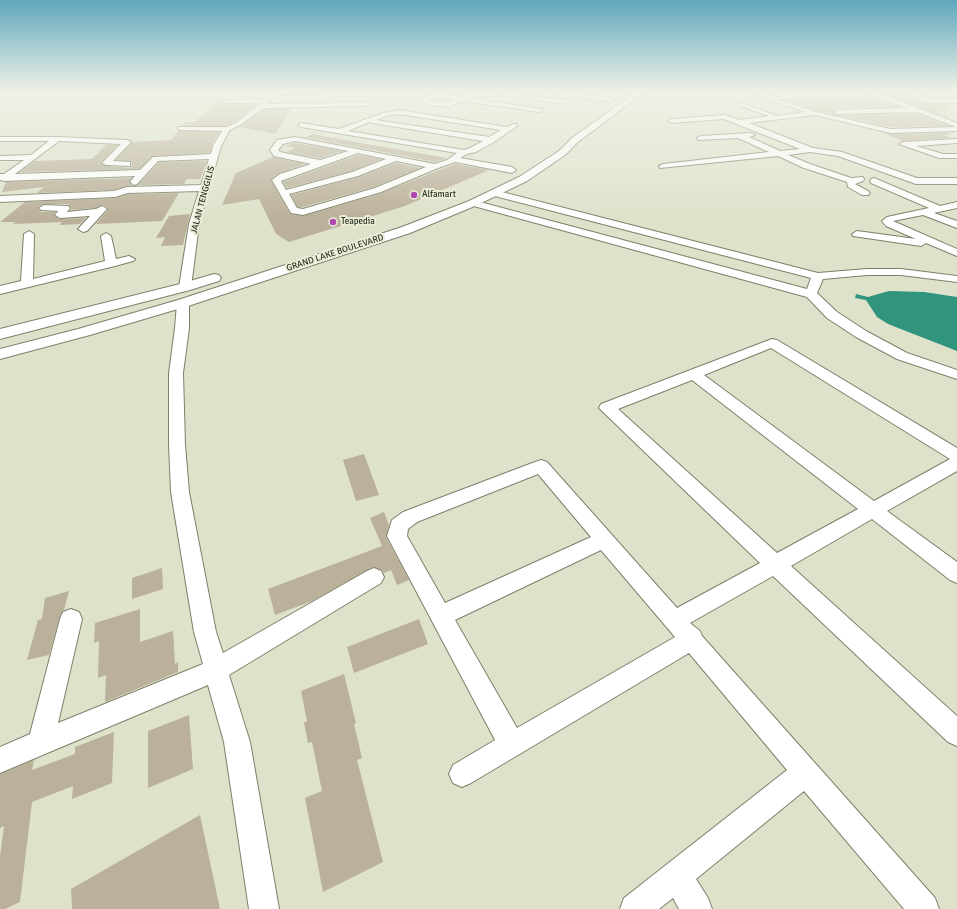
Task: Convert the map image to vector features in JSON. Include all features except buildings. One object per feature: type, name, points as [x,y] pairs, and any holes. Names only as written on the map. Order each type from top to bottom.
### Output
[{"type":"street","name":"JALAN TENGGILIS","points":[[185,287],[194,224],[218,146],[224,134]]},
{"type":"street","points":[[360,134],[464,152],[473,150],[499,134]]},
{"type":"street","points":[[457,134],[491,140]]},
{"type":"street","points":[[538,154],[566,134]]},
{"type":"street","name":"GRAND LAKE BOULEVARD","points":[[291,254],[468,198],[494,193],[523,179],[562,153],[583,134]]},
{"type":"street","points":[[701,138],[763,134]]},
{"type":"street","points":[[770,134],[811,150]]},
{"type":"street","points":[[740,136],[807,166],[852,181],[893,173]]},
{"type":"street","points":[[0,139],[57,139],[127,142],[106,163],[151,163]]},
{"type":"street","points":[[2,178],[57,139]]},
{"type":"street","points":[[320,163],[277,154],[274,150],[280,142],[293,139],[435,166]]},
{"type":"street","points":[[955,157],[942,156],[903,144],[957,141]]},
{"type":"street","points":[[663,166],[811,150],[834,152],[918,182],[957,181]]},
{"type":"street","points":[[358,151],[278,178],[277,182],[294,211],[303,212],[378,190],[435,166],[452,161],[464,152]]},
{"type":"street","points":[[127,190],[151,163],[158,159],[215,156]]},
{"type":"street","points":[[0,158],[32,157]]},
{"type":"street","points":[[284,193],[355,174],[395,158]]},
{"type":"street","points":[[452,161],[504,174],[525,162]]},
{"type":"street","points":[[2,178],[141,174]]},
{"type":"street","points":[[852,181],[852,187],[866,193]]},
{"type":"street","points":[[874,181],[939,209]]},
{"type":"street","points":[[0,199],[115,194],[127,190],[205,188]]},
{"type":"street","points":[[494,193],[818,276],[867,272],[901,272],[957,279]]},
{"type":"street","points":[[83,230],[115,194]]},
{"type":"street","name":"GRAND LAKE BOULEVARD","points":[[0,354],[84,332],[183,303],[344,251],[406,230],[468,198]]},
{"type":"street","points":[[468,198],[811,294],[832,316],[861,334],[902,356],[956,376]]},
{"type":"street","points":[[0,208],[14,199]]},
{"type":"street","points":[[957,205],[887,221],[890,224],[957,253]]},
{"type":"street","points":[[32,209],[66,208],[60,215],[99,212]]},
{"type":"street","points":[[924,212],[957,225]]},
{"type":"street","points":[[27,283],[29,234]]},
{"type":"street","points":[[857,234],[941,246]]},
{"type":"street","points":[[106,236],[111,264]]},
{"type":"street","points":[[329,243],[344,251]]},
{"type":"street","points":[[738,274],[748,258]]},
{"type":"street","points":[[0,290],[129,259]]},
{"type":"street","points":[[0,334],[185,287],[223,275]]},
{"type":"street","points":[[811,294],[818,276]]},
{"type":"street","points":[[183,303],[182,328],[176,373],[177,445],[180,492],[205,632],[236,742],[264,909]]},
{"type":"street","points":[[957,456],[772,343],[607,408],[957,733]]},
{"type":"street","points":[[694,374],[957,574]]},
{"type":"street","points":[[675,620],[957,463]]},
{"type":"street","points":[[512,745],[397,536],[399,525],[410,517],[541,466],[924,909]]},
{"type":"street","points":[[440,616],[605,539]]},
{"type":"street","points":[[0,760],[216,670],[374,577]]},
{"type":"street","points":[[41,743],[71,619]]},
{"type":"street","points":[[462,774],[692,639]]},
{"type":"street","points":[[635,909],[806,772]]},
{"type":"street","points":[[676,876],[696,909]]},
{"type":"water","points":[[889,291],[924,292],[957,297],[957,351],[888,324],[877,317],[866,300],[855,298],[856,294],[868,297]]},
{"type":"place","name":"Alfamart","points":[[414,195]]},
{"type":"place","name":"Teapedia","points":[[333,222]]}]
